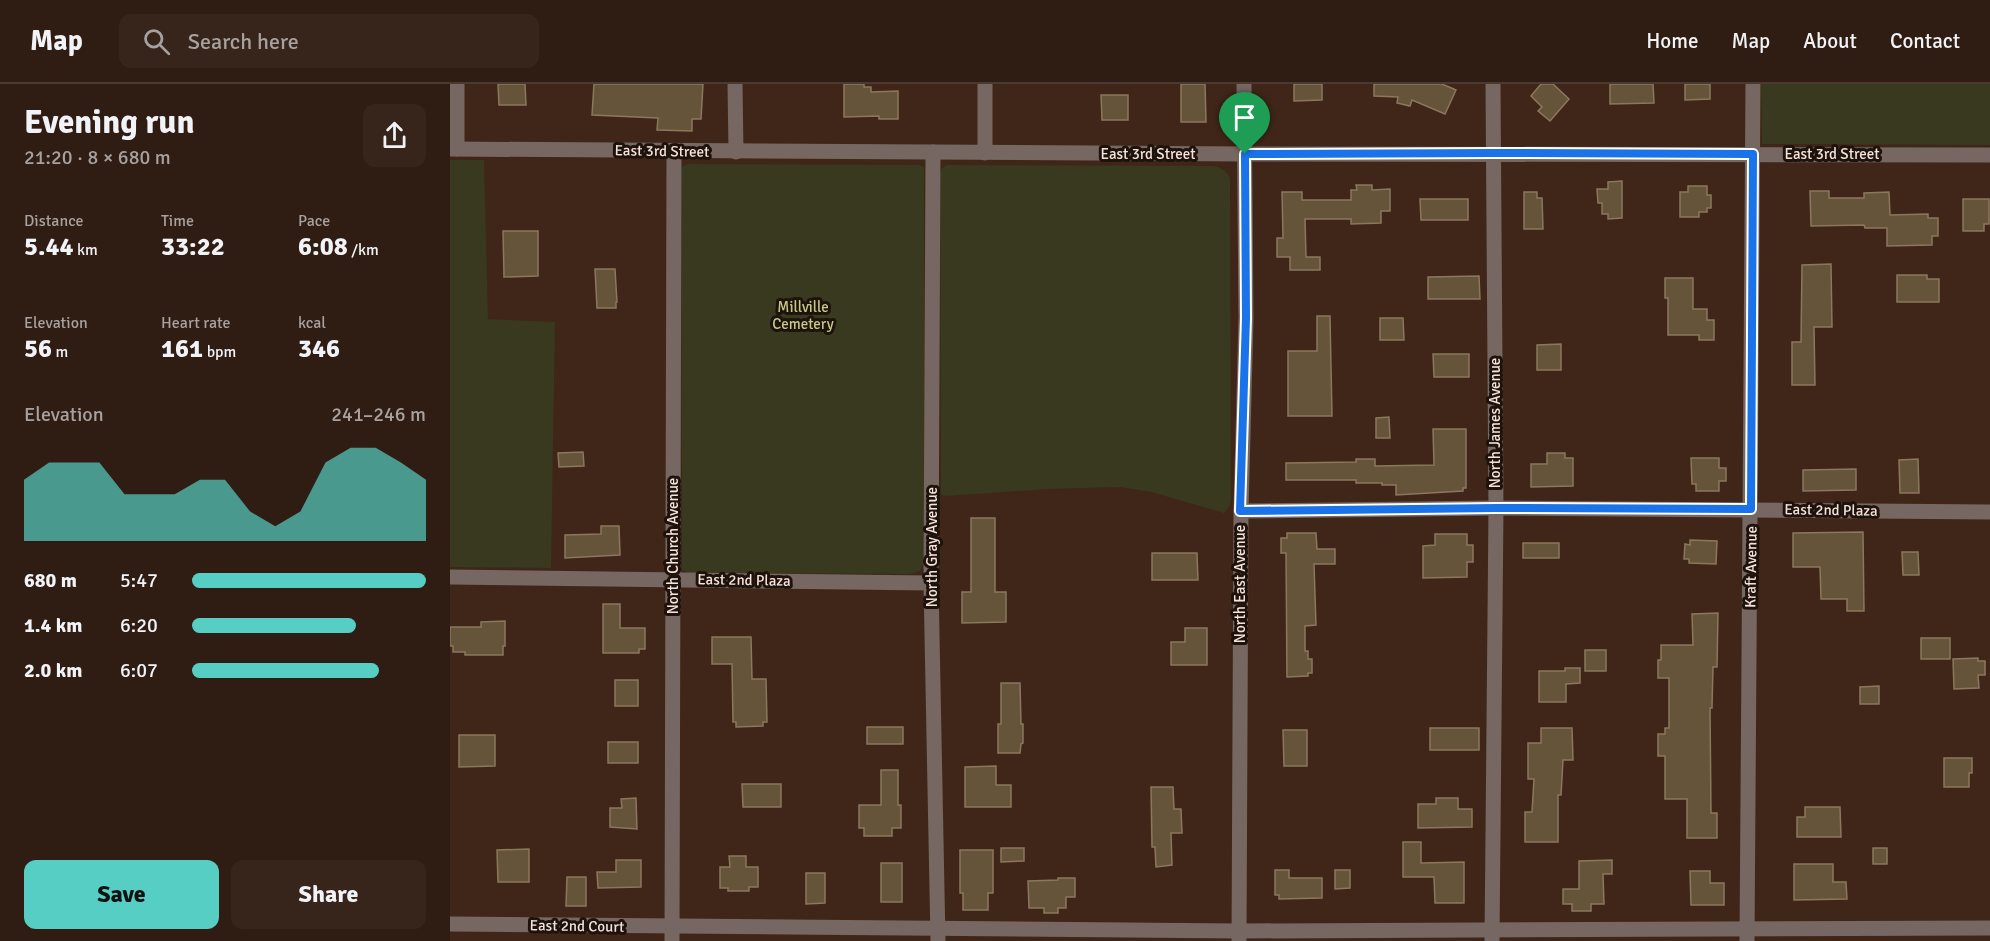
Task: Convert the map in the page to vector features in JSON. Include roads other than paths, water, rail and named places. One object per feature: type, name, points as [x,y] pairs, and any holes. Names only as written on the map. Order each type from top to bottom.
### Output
[{"type":"street","points":[[453,149],[457,84]]},
{"type":"street","points":[[735,84],[736,152]]},
{"type":"street","points":[[985,84],[985,153]]},
{"type":"street","name":"North East Avenue","points":[[1239,936],[1240,511],[1246,318],[1244,84]]},
{"type":"street","name":"North James Avenue","points":[[1492,936],[1496,508],[1493,84]]},
{"type":"street","name":"Kraft Avenue","points":[[1747,935],[1753,84]]},
{"type":"street","name":"East 3rd Street","points":[[453,149],[933,153],[1990,155]]},
{"type":"street","name":"North Church Avenue","points":[[672,934],[674,151]]},
{"type":"street","name":"North Gray Avenue","points":[[933,153],[931,583],[937,935]]},
{"type":"street","name":"East 2nd Plaza","points":[[1240,511],[1496,508],[1990,512]]},
{"type":"street","name":"East 2nd Plaza","points":[[450,577],[931,583]]},
{"type":"street","name":"East 2nd Court","points":[[450,924],[672,934],[1239,936],[1747,935],[1990,928]]},
{"type":"park label","name":"Millville Cemetery","points":[[803,316]]}]
